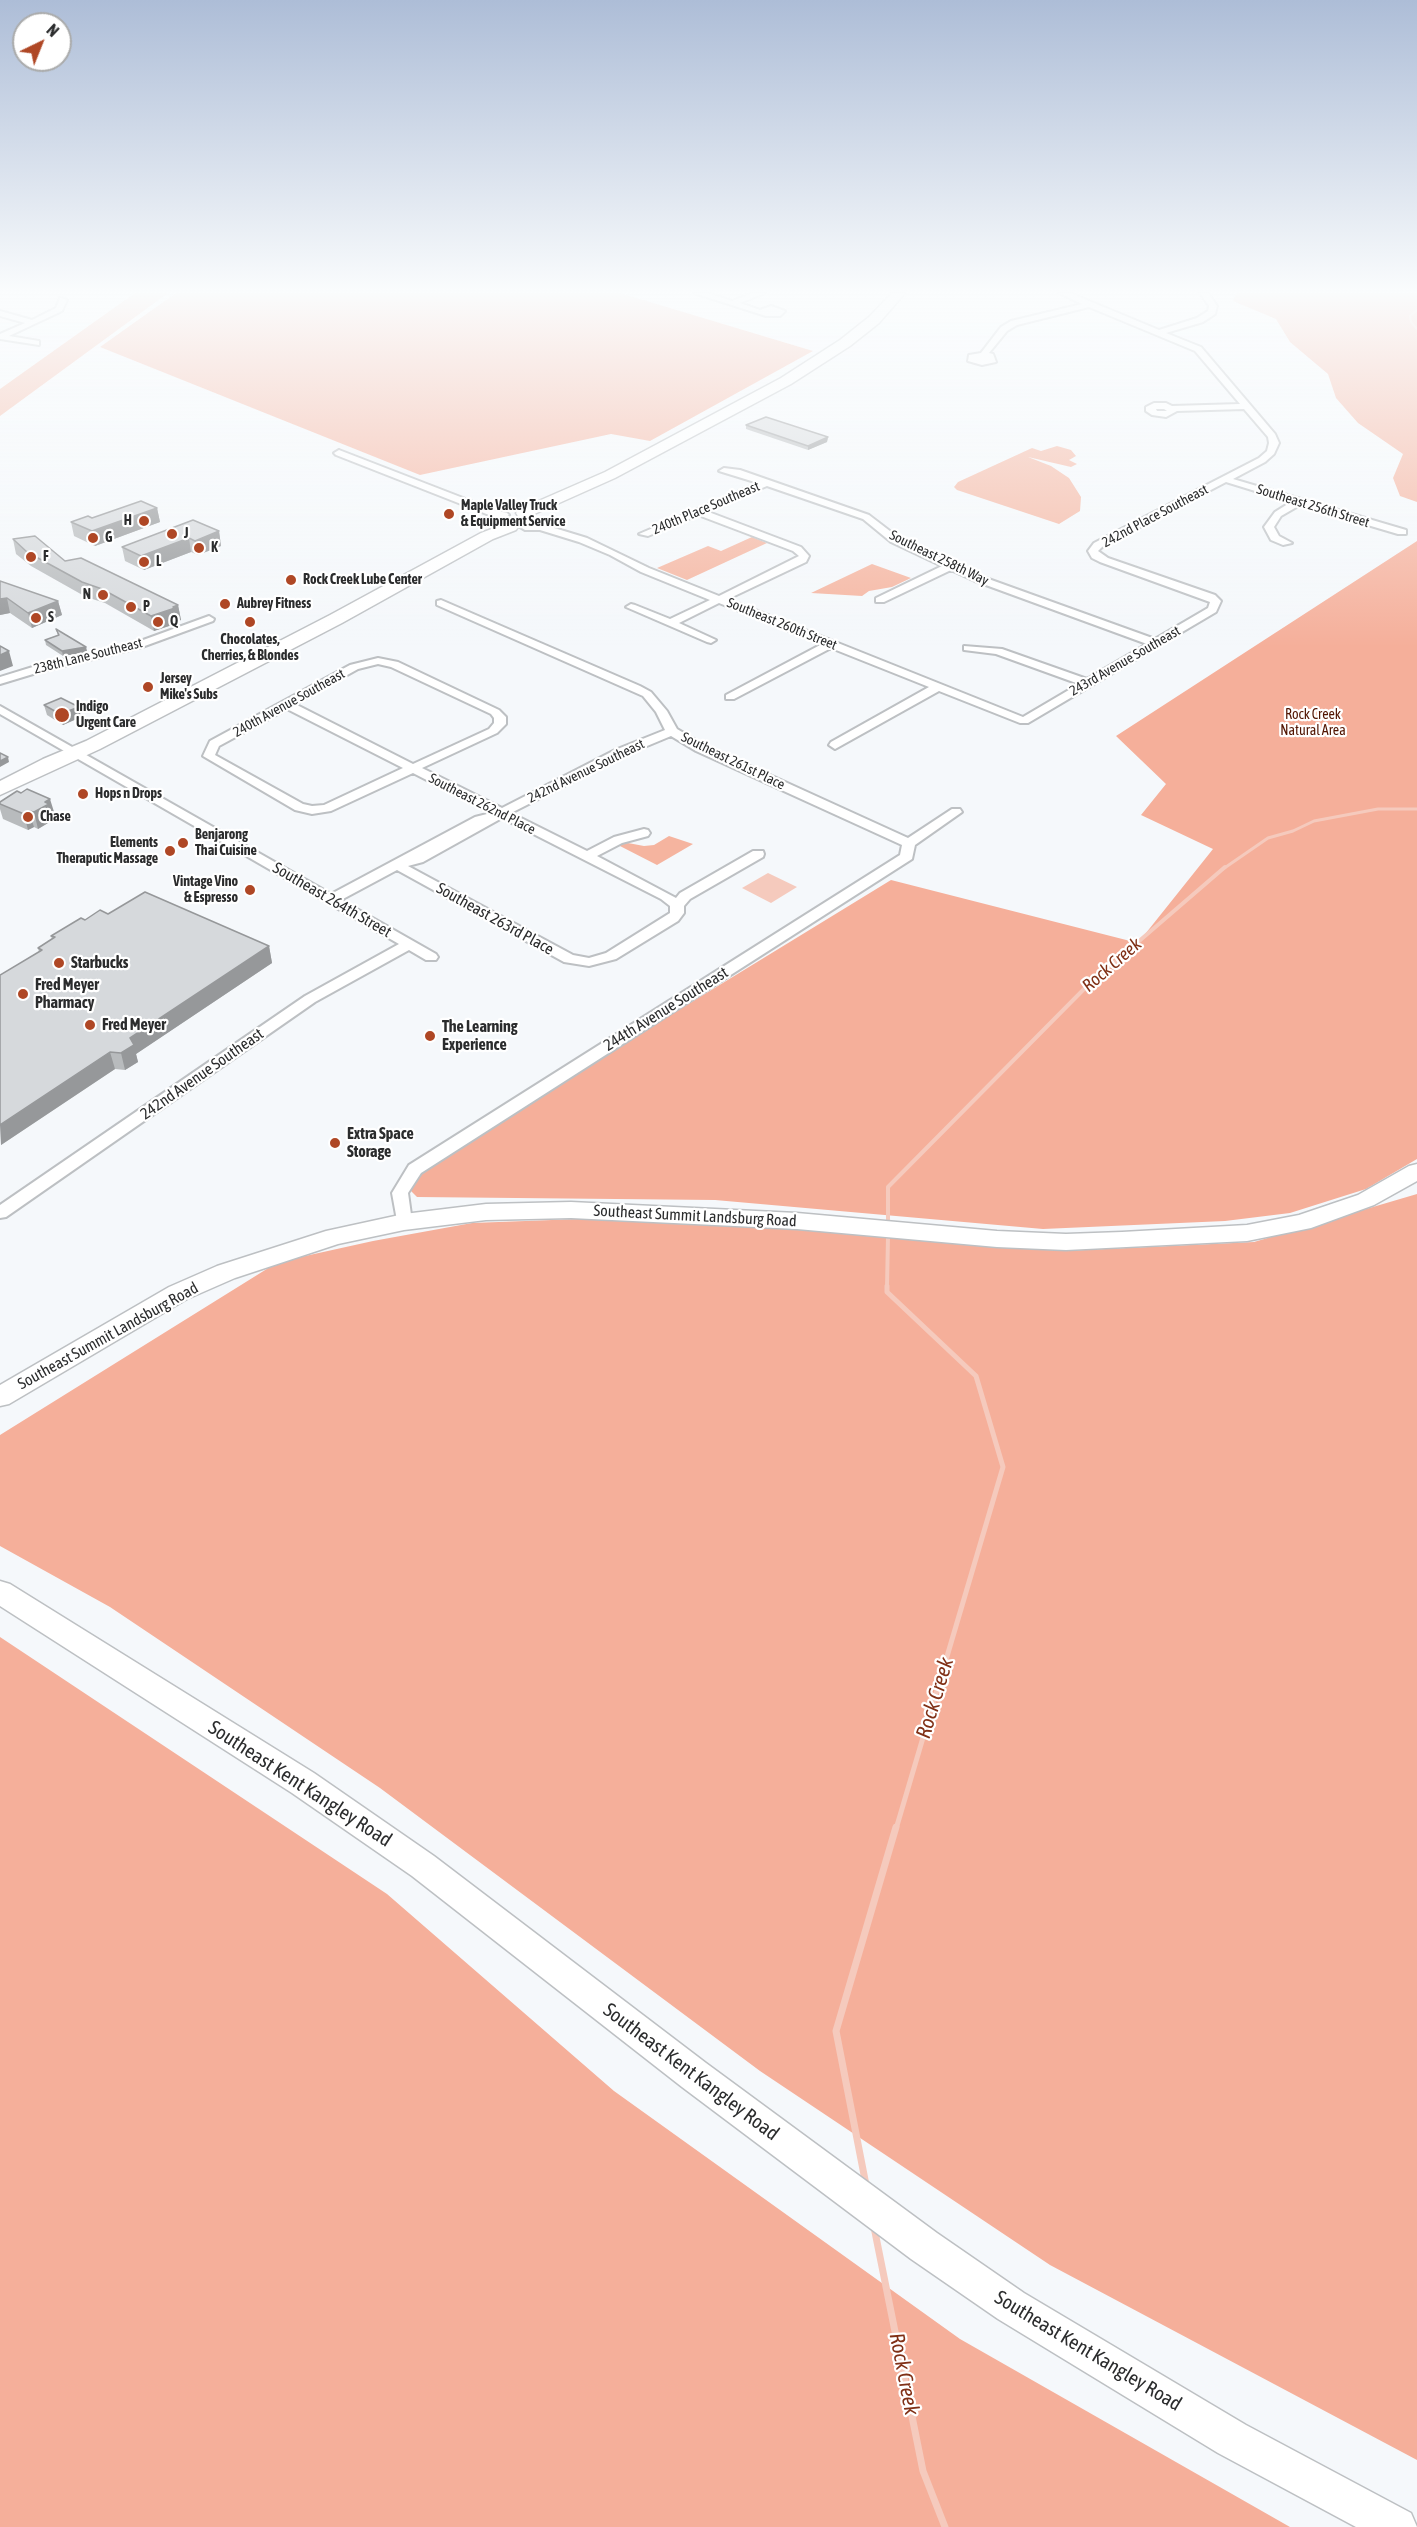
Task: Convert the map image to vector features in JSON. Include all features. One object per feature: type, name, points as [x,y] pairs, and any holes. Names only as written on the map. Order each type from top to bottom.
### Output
[{"type":"main road","points":[[0,789],[50,763],[78,753],[331,621],[513,522],[731,411]]},
{"type":"main road","points":[[0,802],[64,767],[78,753]]},
{"type":"street","name":"242nd Place Southeast","points":[[1211,597],[1104,560],[1096,556],[1093,551],[1098,545],[1262,460],[1271,452],[1275,443],[1251,411]]},
{"type":"street","name":"Southeast 260th Street","points":[[339,453],[513,522],[583,540],[614,553],[645,570],[1024,721]]},
{"type":"street","name":"Southeast 258th Way","points":[[724,471],[740,473],[768,482],[866,517],[896,540],[979,579],[1156,643]]},
{"type":"street","name":"Southeast 256th Street","points":[[1225,479],[1402,532]]},
{"type":"street","name":"240th Place Southeast","points":[[644,534],[768,482]]},
{"type":"street","points":[[1287,543],[1275,538],[1269,527],[1278,514],[1299,501]]},
{"type":"street","points":[[670,623],[802,560],[803,555],[797,549],[699,512]]},
{"type":"street","points":[[880,600],[950,566]]},
{"type":"street","name":"243rd Avenue Southeast","points":[[1024,721],[1212,610],[1215,601],[1211,597]]},
{"type":"street","name":"Southeast 261st Place","points":[[441,603],[636,688],[647,694],[661,711],[672,731],[700,748],[909,843]]},
{"type":"street","points":[[631,607],[711,640]]},
{"type":"street","name":"238th Lane Southeast","points":[[0,681],[43,667],[138,645],[208,619]]},
{"type":"street","points":[[730,697],[831,644]]},
{"type":"street","points":[[968,648],[998,651],[1087,683]]},
{"type":"street","name":"240th Avenue Southeast","points":[[378,662],[394,664],[495,712],[500,721],[493,731],[340,804],[312,810],[298,807],[212,760],[209,756],[214,744],[286,704],[354,667],[378,662]]},
{"type":"street","points":[[835,745],[938,687]]},
{"type":"street","name":"Southeast 262nd Place","points":[[286,704],[666,896],[676,905]]},
{"type":"street","name":"Southeast 264th Street","points":[[0,709],[431,957]]},
{"type":"street","name":"242nd Avenue Southeast","points":[[330,900],[479,820],[501,814],[619,753],[672,731]]},
{"type":"street","name":"244th Avenue Southeast","points":[[404,1222],[400,1193],[415,1169],[907,856],[909,843],[956,812]]},
{"type":"street","points":[[585,857],[618,840],[644,833]]},
{"type":"street","points":[[676,905],[685,896],[758,854]]},
{"type":"street","name":"Southeast 263rd Place","points":[[397,865],[569,959],[589,962],[610,956],[673,918],[677,913],[676,905]]},
{"type":"street","name":"242nd Avenue Southeast","points":[[0,1213],[310,999],[409,944]]},
{"type":"street","name":"Southeast Summit Landsburg Road","points":[[0,1397],[178,1293],[226,1272],[324,1240],[404,1222],[486,1212],[571,1210],[753,1218],[997,1239],[1066,1242],[1132,1240],[1247,1233],[1303,1222],[1366,1200],[1417,1171]]},
{"type":"street","name":"Southeast Kent Kangley Road","points":[[0,1592],[303,1783],[423,1866],[694,2075],[924,2246],[1011,2306],[1232,2439],[1397,2527]]},
{"type":"shaded area","points":[[1057,446],[1071,450],[1076,456],[1069,460],[1077,464],[1071,467],[1028,457],[1051,466],[1069,478],[1081,497],[1080,511],[1059,524],[957,490],[954,487],[958,482],[1032,448],[1041,451]]},
{"type":"shaded area","points":[[752,537],[767,543],[687,580],[657,568],[708,546],[721,551]]},
{"type":"shaded area","points":[[872,564],[911,578],[892,587],[869,591],[862,596],[811,593]]},
{"type":"shaded area","points":[[669,836],[693,844],[657,865],[618,845],[628,843],[654,845]]},
{"type":"shaded area","points":[[768,873],[797,887],[771,903],[742,888]]},
{"type":"green space","points":[[260,411],[704,411],[650,441],[611,434],[420,475]]},
{"type":"green space","points":[[1347,411],[1417,411],[1417,502],[1400,496],[1393,478],[1403,454],[1358,423]]},
{"type":"green space","name":"Rock Creek Natural Area","points":[[1417,541],[1417,1159],[1366,1189],[1290,1213],[1225,1221],[1043,1229],[715,1200],[417,1197],[409,1189],[424,1166],[891,880],[1138,943],[1213,849],[1141,815],[1166,784],[1116,736]]},
{"type":"green space","points":[[1417,1194],[1417,2460],[1050,2265],[760,2071],[380,1788],[110,1607],[0,1546],[0,1435],[278,1262],[373,1241],[472,1223],[659,1216],[868,1232],[1063,1251],[1254,1242]]},
{"type":"green space","points":[[0,1637],[387,1894],[614,2091],[960,2339],[1290,2527],[0,2527]]},
{"type":"building","points":[[766,417],[828,437],[808,446],[746,425]]},
{"type":"building","points":[[141,501],[157,508],[92,531],[71,522],[88,516],[92,518]]},
{"type":"building","points":[[193,520],[219,531],[195,541],[189,538],[141,556],[122,547]]},
{"type":"building","points":[[35,536],[65,561],[81,558],[178,605],[151,616],[27,552],[13,539]]},
{"type":"building","points":[[0,581],[58,601],[28,613],[7,598],[0,599]]},
{"type":"building","points":[[56,629],[86,647],[62,651],[45,640],[59,635]]},
{"type":"building","points":[[0,646],[9,651],[0,655]]},
{"type":"building","points":[[61,698],[79,707],[60,714],[44,705]]},
{"type":"building","points":[[0,753],[8,757],[0,761]]},
{"type":"building","points":[[27,789],[50,799],[45,802],[49,804],[34,812],[29,811],[24,814],[0,804],[17,791],[21,793]]},
{"type":"building","name":"Fred Meyer","points":[[145,892],[269,946],[130,1038],[134,1045],[121,1053],[110,1052],[0,1125],[0,975],[42,950],[38,948],[55,937],[51,936],[81,918],[85,920],[100,910],[108,914]]},
{"type":"waterway","name":"Rock Creek","points":[[1223,869],[1268,838],[1293,831],[1314,821],[1378,809],[1417,809]]},
{"type":"waterway","name":"Rock Creek","points":[[888,1225],[888,1187],[1087,986],[1225,867]]},
{"type":"waterway","name":"Rock Creek","points":[[887,1288],[888,1237]]},
{"type":"waterway","name":"Rock Creek","points":[[887,1288],[887,1292],[976,1376],[1003,1467],[896,1829]]},
{"type":"waterway","name":"Rock Creek","points":[[866,2185],[836,2031],[896,1827]]},
{"type":"waterway","name":"Rock Creek","points":[[874,2227],[923,2471],[945,2527]]},
{"type":"place","name":"Maple Valley Truck & Equipment Service","points":[[449,514]]},
{"type":"place","name":"H","points":[[144,521]]},
{"type":"place","name":"J","points":[[172,534]]},
{"type":"place","name":"G","points":[[93,538]]},
{"type":"place","name":"K","points":[[199,548]]},
{"type":"place","name":"F","points":[[31,557]]},
{"type":"place","name":"L","points":[[144,562]]},
{"type":"place","name":"Rock Creek Lube Center","points":[[291,580]]},
{"type":"place","name":"N","points":[[103,595]]},
{"type":"place","name":"Aubrey Fitness","points":[[225,604]]},
{"type":"place","name":"P","points":[[131,607]]},
{"type":"place","name":"S","points":[[36,618]]},
{"type":"place","name":"Q","points":[[158,622]]},
{"type":"place","name":"Chocolates, Cherries, & Blondes","points":[[250,622]]},
{"type":"place","name":"Jersey Mike's Subs","points":[[148,687]]},
{"type":"place","name":"Indigo Urgent Care","points":[[62,715]]},
{"type":"place","name":"Hops n Drops","points":[[83,794]]},
{"type":"place","name":"Chase","points":[[28,817]]},
{"type":"place","name":"Benjarong Thai Cuisine","points":[[183,843]]},
{"type":"place","name":"Elements Theraputic Massage","points":[[170,851]]},
{"type":"place","name":"Vintage Vino & Espresso","points":[[250,890]]},
{"type":"place","name":"Starbucks","points":[[59,963]]},
{"type":"place","name":"Fred Meyer Pharmacy","points":[[23,994]]},
{"type":"place","name":"Fred Meyer","points":[[90,1025]]},
{"type":"place","name":"The Learning Experience","points":[[430,1036]]},
{"type":"place","name":"Extra Space Storage","points":[[335,1143]]}]
